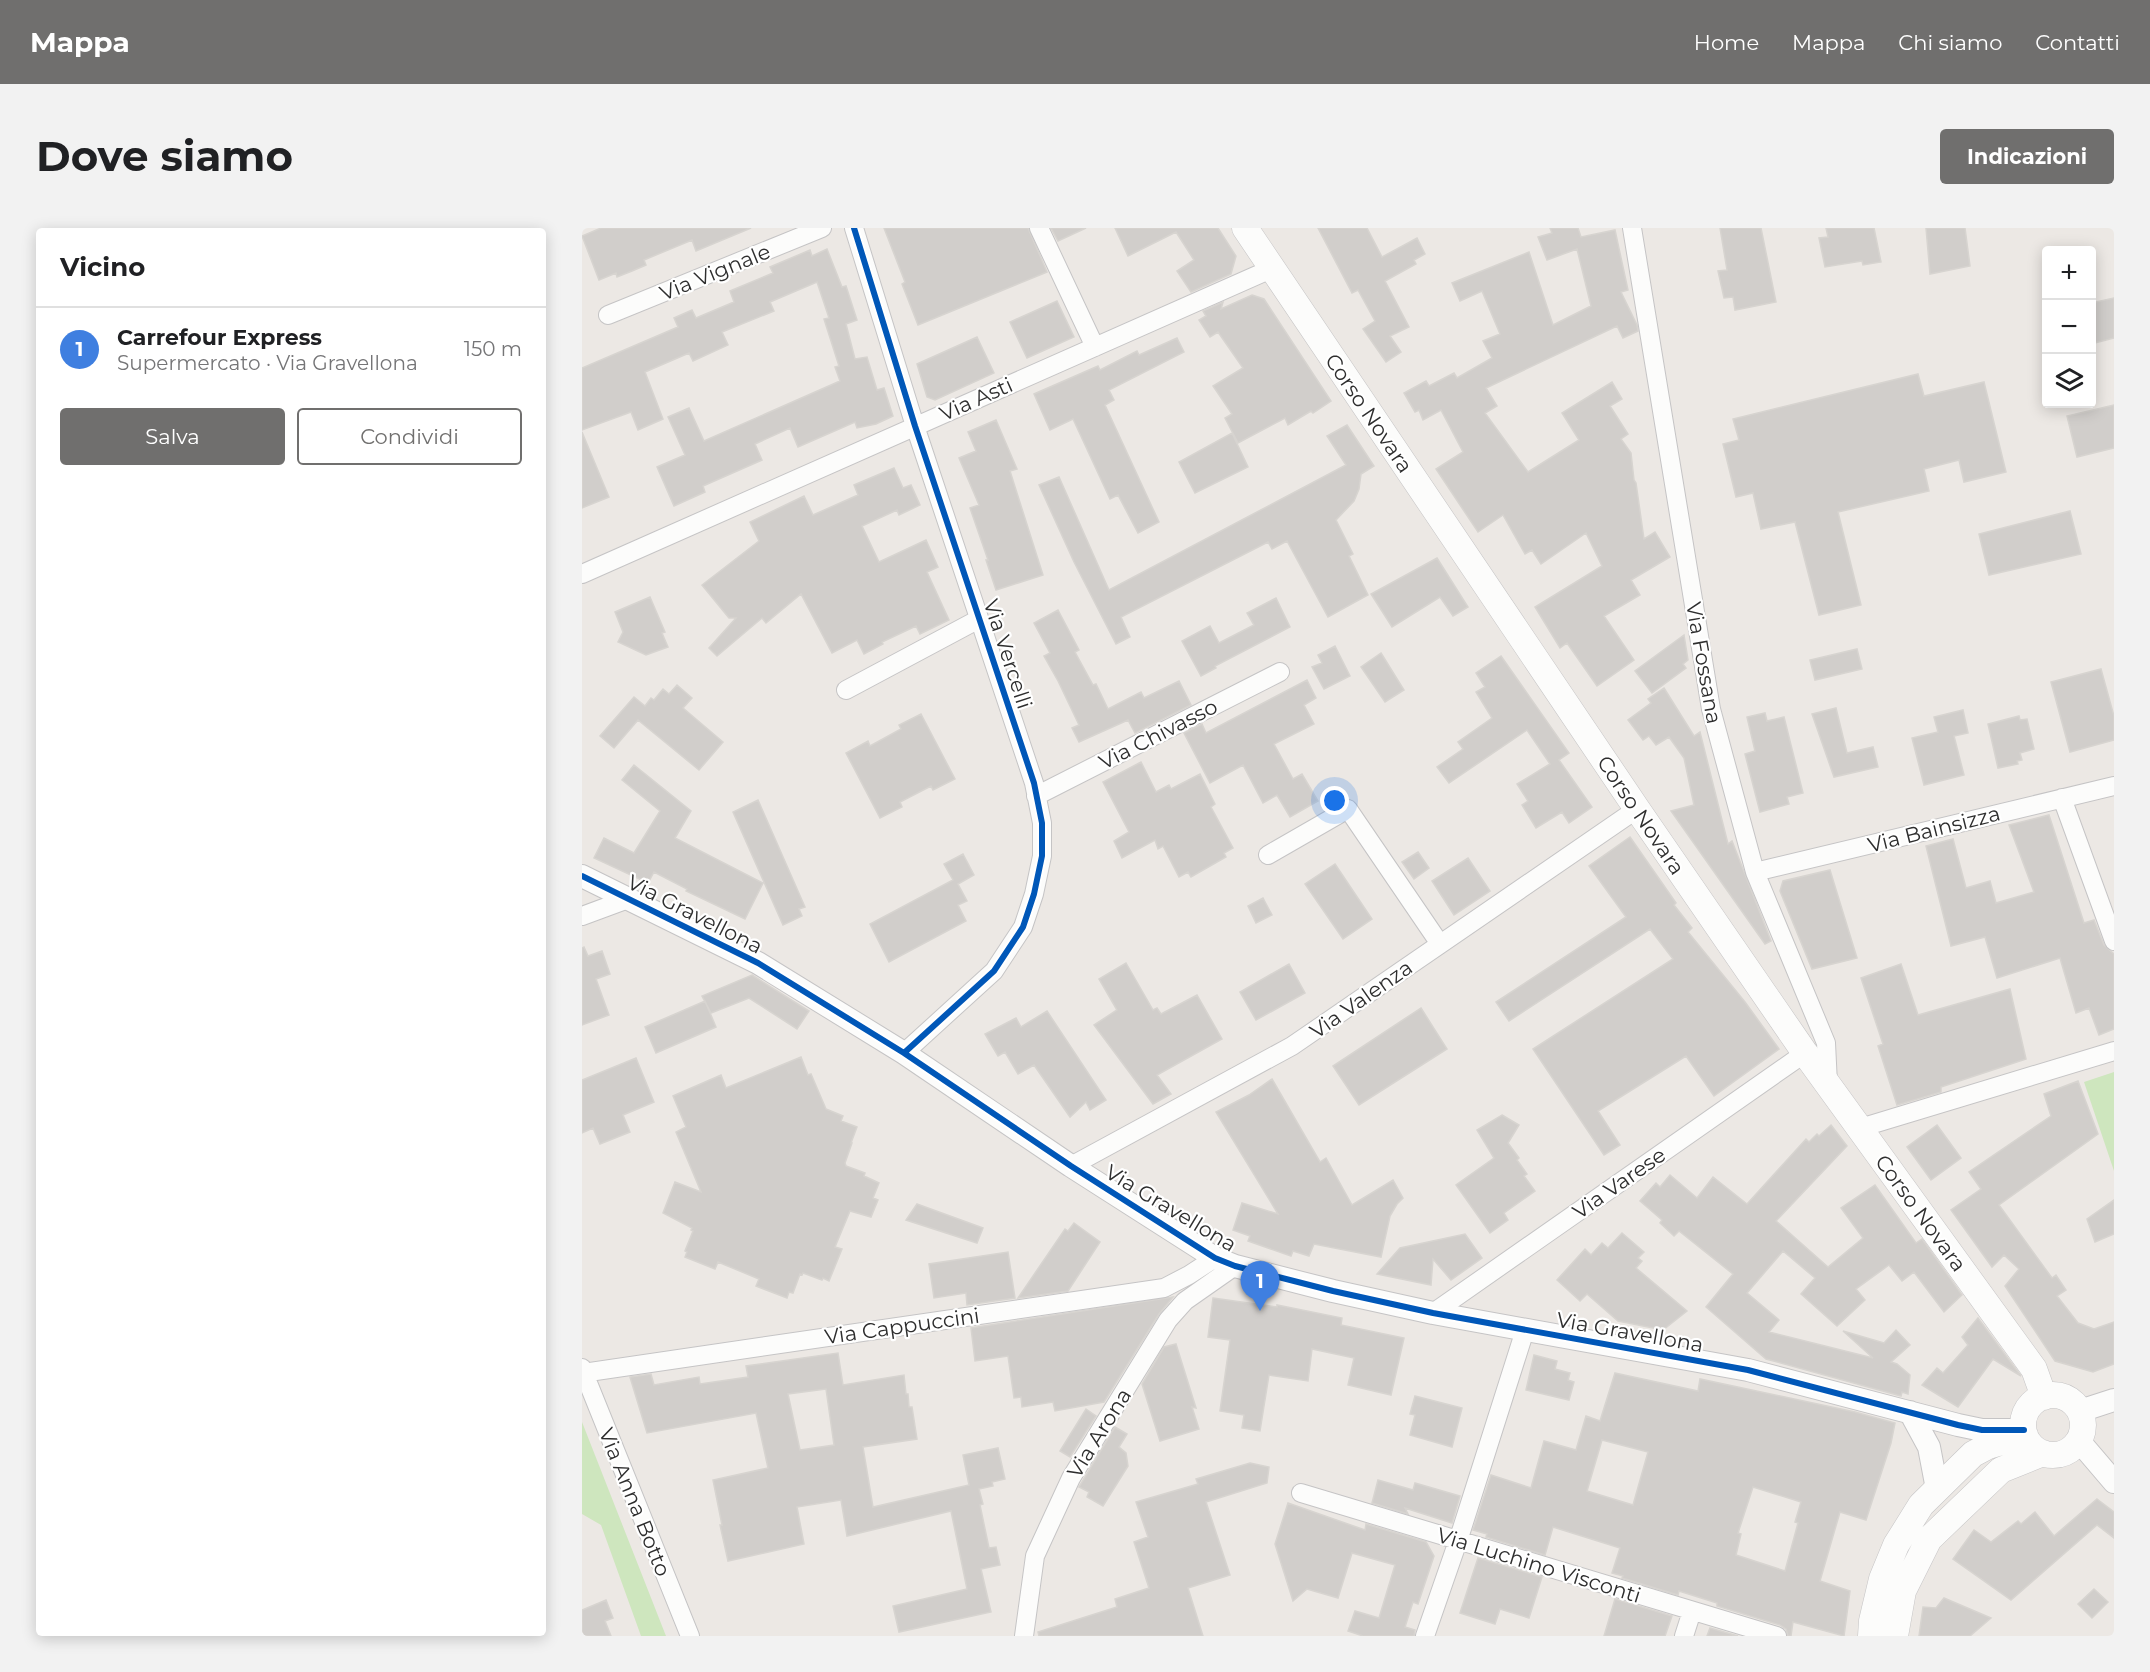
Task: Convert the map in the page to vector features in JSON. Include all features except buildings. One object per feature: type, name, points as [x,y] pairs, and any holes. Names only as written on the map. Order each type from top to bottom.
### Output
[{"type":"main road","name":"Corso Novara","points":[[1245,228],[1637,809],[1805,1053],[2034,1369],[2044,1397]]},
{"type":"main road","points":[[2044,1397],[2064,1398],[2080,1411],[2083,1426],[2079,1441],[2072,1449],[2063,1454],[2053,1455],[2043,1453],[2029,1443],[2025,1432],[2026,1414],[2036,1401],[2044,1397]]},
{"type":"main road","points":[[1871,1636],[1872,1621],[1882,1578],[1896,1545],[1921,1505],[1972,1454],[2025,1432]]},
{"type":"main road","points":[[1895,1636],[1903,1591],[1929,1539],[2001,1470],[2043,1453]]},
{"type":"street","name":"Via Vignale","points":[[608,315],[822,228]]},
{"type":"street","name":"Via Vercelli","points":[[854,228],[915,426],[1036,796],[1041,824],[1042,856],[1034,894],[1023,927],[994,970],[904,1053]]},
{"type":"street","points":[[1039,228],[1095,346]]},
{"type":"street","name":"Via Fossana","points":[[1632,228],[1711,709],[1755,872],[1826,1043],[1828,1084]]},
{"type":"street","name":"Via Asti","points":[[582,574],[1271,268]]},
{"type":"street","points":[[846,690],[979,619]]},
{"type":"street","name":"Via Chivasso","points":[[1036,796],[1280,672]]},
{"type":"street","name":"Via Bainsizza","points":[[1755,872],[2114,786]]},
{"type":"street","points":[[2062,798],[2114,941]]},
{"type":"street","points":[[1269,855],[1348,809],[1440,944]]},
{"type":"street","name":"Via Valenza","points":[[1071,1166],[1292,1046],[1637,809]]},
{"type":"street","name":"Via Gravellona","points":[[582,876],[758,963],[904,1053],[1071,1166],[1225,1262],[1333,1292],[1433,1313],[1748,1370],[1982,1430],[2025,1432]]},
{"type":"street","points":[[582,916],[628,899]]},
{"type":"street","points":[[1860,1128],[2114,1051]]},
{"type":"street","name":"Via Varese","points":[[1433,1313],[1805,1053]]},
{"type":"street","name":"Via Cappuccini","points":[[583,1371],[1164,1288],[1189,1275],[1225,1262]]},
{"type":"street","name":"Via Arona","points":[[1024,1636],[1035,1556],[1071,1478],[1168,1320],[1225,1262]]},
{"type":"street","points":[[1425,1636],[1458,1541],[1525,1330]]},
{"type":"street","name":"Via Anna Botto","points":[[583,1371],[690,1636]]},
{"type":"street","points":[[2080,1411],[2114,1400]]},
{"type":"street","points":[[1910,1412],[1929,1447],[1937,1489]]},
{"type":"street","points":[[2079,1441],[2114,1482]]},
{"type":"street","name":"Via Luchino Visconti","points":[[1301,1493],[1777,1636]]},
{"type":"street","points":[[1684,1636],[1692,1611]]},
{"type":"green space","points":[[2114,1072],[2114,1171],[2084,1082]]},
{"type":"green space","points":[[582,1422],[666,1636],[641,1636],[601,1525],[582,1514]]},
{"type":"cycle path","points":[[854,228],[915,426],[1034,783],[1042,823],[1042,856],[1034,894],[1023,927],[994,971],[904,1053]]},
{"type":"cycle path","points":[[582,876],[758,963],[904,1053],[1071,1166],[1215,1258],[1235,1266],[1433,1313],[1748,1370],[1982,1430],[2024,1430]]},
{"type":"place","name":"Carrefour Express","points":[[1260,1311]]}]
